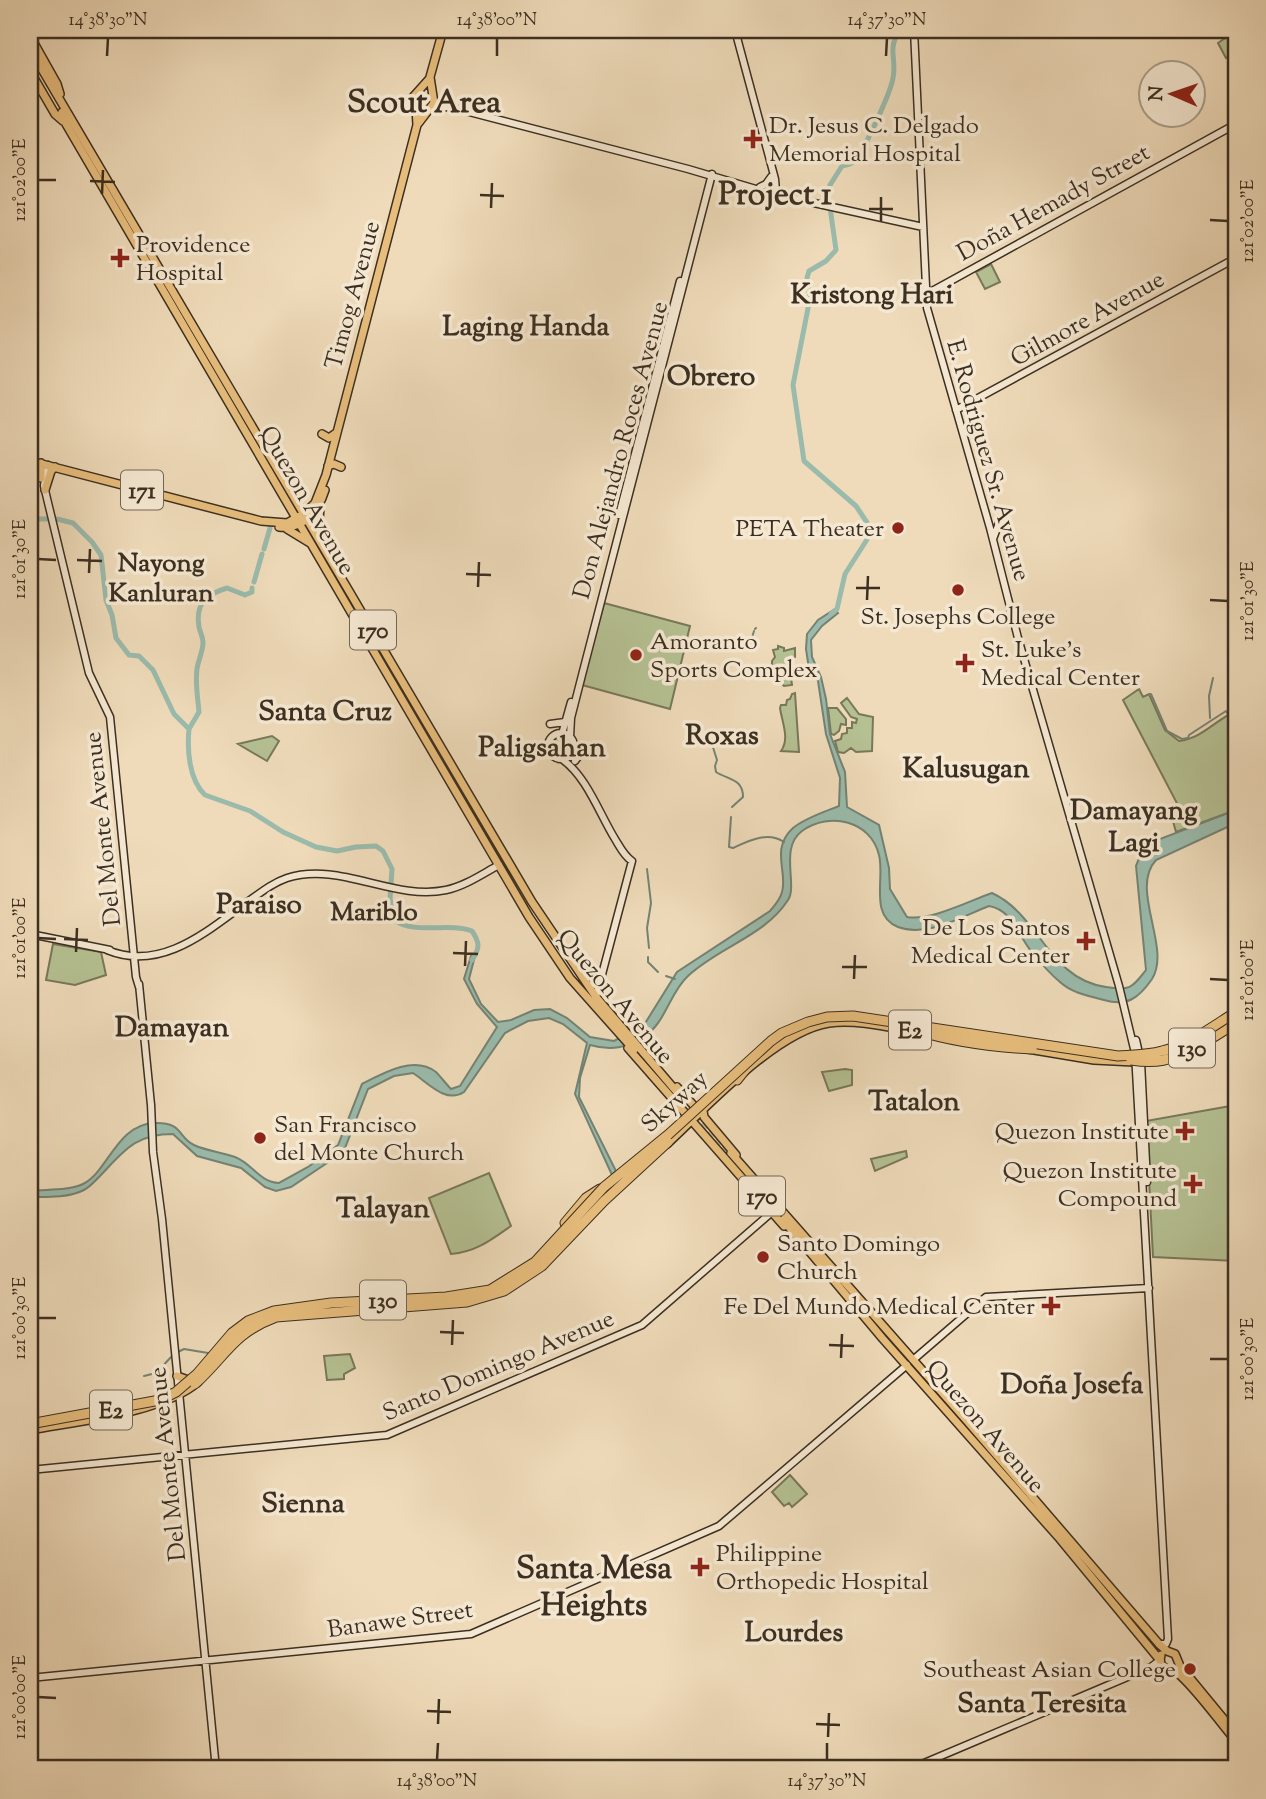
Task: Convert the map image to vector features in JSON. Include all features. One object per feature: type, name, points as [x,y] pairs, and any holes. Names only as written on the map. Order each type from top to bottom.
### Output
[{"type":"highway","name":"Skyway","points":[[31,1425],[46,1417],[67,1416],[145,1401],[178,1390],[246,1331],[276,1317],[467,1302],[489,1297],[515,1284],[542,1266],[617,1187],[766,1052],[785,1038],[810,1027],[828,1022],[853,1021],[1118,1056],[1150,1054],[1180,1045],[1236,1011]]},
{"type":"highway","name":"Skyway","points":[[31,1425],[160,1400],[190,1382],[232,1333],[248,1321],[274,1311],[331,1303],[469,1294],[490,1290],[548,1250],[604,1186],[668,1134],[771,1041],[808,1022],[827,1017],[853,1016],[1095,1059],[1171,1055],[1236,1020]]},
{"type":"highway","points":[[720,1084],[784,1037],[828,1021],[853,1021],[914,1030],[943,1039],[1001,1048],[1032,1046]]},
{"type":"highway","points":[[737,1080],[757,1056]]},
{"type":"highway","points":[[489,1290],[534,1265],[551,1251],[617,1177],[652,1151],[658,1142]]},
{"type":"highway","points":[[520,1271],[550,1242],[586,1198],[604,1186]]},
{"type":"highway","points":[[306,1313],[334,1307],[471,1299],[509,1289]]},
{"type":"main road","points":[[443,30],[430,77],[413,99],[416,108],[422,111],[450,107]]},
{"type":"main road","points":[[735,30],[770,165],[774,192]]},
{"type":"main road","name":"E. Rodriguez Sr. Avenue","points":[[914,30],[925,295],[1137,1058],[1168,1642],[1165,1645],[1159,1644]]},
{"type":"main road","points":[[30,36],[60,94]]},
{"type":"main road","name":"Quezon Avenue","points":[[30,43],[65,102],[67,121]]},
{"type":"main road","name":"Quezon Avenue","points":[[30,49],[67,121]]},
{"type":"main road","name":"Quezon Avenue","points":[[30,57],[225,387],[318,536],[540,914],[623,1033]]},
{"type":"main road","name":"Quezon Avenue","points":[[30,64],[67,121]]},
{"type":"main road","name":"Quezon Avenue","points":[[30,71],[55,114],[67,121]]},
{"type":"main road","points":[[430,77],[433,96],[430,109]]},
{"type":"main road","points":[[422,90],[450,107],[820,204]]},
{"type":"main road","points":[[65,102],[72,110]]},
{"type":"main road","name":"Timog Avenue","points":[[298,521],[319,502],[417,125],[416,108]]},
{"type":"main road","name":"Timog Avenue","points":[[417,125],[430,109]]},
{"type":"main road","name":"Doña Hemady Street","points":[[925,295],[1236,124]]},
{"type":"main road","points":[[710,175],[720,180],[922,227]]},
{"type":"main road","name":"Don Alejandro Roces Avenue","points":[[566,735],[710,175]]},
{"type":"main road","name":"Don Alejandro Roces Avenue","points":[[566,735],[565,722],[710,175]]},
{"type":"main road","points":[[760,187],[773,178]]},
{"type":"main road","points":[[773,178],[787,194]]},
{"type":"main road","points":[[708,187],[720,180]]},
{"type":"main road","name":"Gilmore Avenue","points":[[956,410],[1236,258]]},
{"type":"main road","name":"Quezon Avenue","points":[[225,387],[288,504],[540,934],[570,978],[623,1033]]},
{"type":"main road","points":[[345,398],[352,393],[357,394]]},
{"type":"main road","points":[[322,434],[329,438],[336,432]]},
{"type":"main road","name":"171","points":[[30,461],[272,523],[298,521]]},
{"type":"main road","points":[[328,466],[335,464],[341,467]]},
{"type":"main road","points":[[43,484],[51,471],[47,465]]},
{"type":"main road","points":[[43,484],[47,465]]},
{"type":"main road","name":"Del Monte Avenue","points":[[43,484],[89,673],[110,717],[134,955],[139,973],[216,1769]]},
{"type":"main road","points":[[295,498],[319,502],[318,536]]},
{"type":"main road","points":[[272,523],[285,517],[288,504]]},
{"type":"main road","points":[[272,523],[302,536],[313,546]]},
{"type":"main road","points":[[993,541],[999,523]]},
{"type":"main road","points":[[380,662],[389,658]]},
{"type":"main road","points":[[412,718],[419,722],[421,713]]},
{"type":"main road","points":[[550,724],[565,722]]},
{"type":"main road","points":[[419,730],[420,723],[428,724]]},
{"type":"main road","points":[[579,776],[572,753],[574,744],[566,735],[553,737],[548,746],[554,757],[562,759],[579,776],[627,858],[632,862],[596,997]]},
{"type":"main road","points":[[562,759],[572,753]]},
{"type":"main road","points":[[575,761],[581,753]]},
{"type":"main road","points":[[30,934],[134,955],[163,953],[189,943],[268,887],[289,877],[321,873],[430,892],[458,886],[498,864]]},
{"type":"main road","points":[[540,914],[547,930],[545,935],[540,934]]},
{"type":"main road","points":[[122,951],[130,947],[133,941],[146,954]]},
{"type":"main road","points":[[107,950],[134,955]]},
{"type":"main road","points":[[136,969],[146,954]]},
{"type":"main road","name":"130","points":[[658,1142],[703,1111],[767,1054],[806,1030],[829,1023],[853,1023],[1094,1060],[1137,1058],[1160,1051],[1179,1044],[1236,1011]]},
{"type":"main road","name":"130","points":[[695,1107],[760,1047],[781,1032],[827,1016],[853,1015],[1137,1058]]},
{"type":"main road","points":[[623,1033],[690,1118],[772,1212],[797,1234]]},
{"type":"main road","points":[[632,1044],[695,1107],[690,1118]]},
{"type":"main road","name":"Quezon Avenue","points":[[632,1044],[674,1092]]},
{"type":"main road","points":[[703,1111],[704,1117],[797,1234]]},
{"type":"main road","name":"130","points":[[31,1425],[142,1401],[178,1390],[203,1377],[243,1332],[267,1320],[290,1315],[466,1304],[493,1297],[509,1289],[545,1262],[607,1196],[690,1118]]},
{"type":"main road","name":"Quezon Avenue","points":[[729,1155],[1115,1598],[1173,1655]]},
{"type":"main road","name":"130","points":[[190,1382],[239,1326],[276,1309],[462,1295],[489,1290],[508,1282],[531,1268],[617,1177]]},
{"type":"main road","name":"Santo Domingo Avenue","points":[[30,1470],[387,1435],[642,1325],[772,1212]]},
{"type":"main road","name":"Banawe Street","points":[[30,1678],[471,1634],[719,1526],[747,1505],[986,1297],[1149,1289]]},
{"type":"main road","points":[[177,1376],[190,1382]]},
{"type":"main road","name":"130","points":[[31,1425],[168,1401],[178,1390]]},
{"type":"main road","name":"Quezon Avenue","points":[[1115,1598],[1162,1664]]},
{"type":"main road","name":"E. Rodriguez Sr. Avenue","points":[[1166,1618],[1173,1655]]},
{"type":"main road","points":[[910,1769],[1151,1667],[1162,1664],[1174,1667],[1173,1655],[1161,1655],[1162,1664]]},
{"type":"main road","name":"170","points":[[1173,1655],[1236,1734]]},
{"type":"main road","name":"170","points":[[1162,1664],[1181,1676],[1236,1741]]},
{"type":"green space","points":[[1234,32],[1236,52],[1226,58],[1218,43]]},
{"type":"green space","points":[[991,264],[1000,282],[985,289],[976,272]]},
{"type":"green space","name":"Amoranto Sports Complex","points":[[604,603],[690,626],[670,709],[582,685]]},
{"type":"green space","points":[[778,646],[784,648],[784,651],[795,648],[795,657],[790,658],[793,659],[791,665],[786,666],[794,674],[791,678],[792,685],[784,686],[772,673],[772,661],[775,657],[773,650],[778,649]]},
{"type":"green space","points":[[1139,689],[1143,697],[1149,694],[1165,730],[1179,741],[1202,733],[1236,711],[1236,810],[1176,832],[1172,818],[1178,816],[1181,811],[1123,700]]},
{"type":"green space","points":[[795,693],[799,752],[781,751],[785,736],[780,708],[781,705],[786,705],[787,700]]},
{"type":"green space","points":[[847,698],[859,714],[873,717],[872,751],[856,752],[851,748],[844,753],[838,752],[835,741],[847,733],[847,728],[852,728],[852,722],[856,723],[857,719],[851,717],[841,703]]},
{"type":"green space","points":[[828,708],[837,708],[846,719],[846,725],[841,724],[834,735],[831,734]]},
{"type":"green space","points":[[272,736],[279,741],[267,761],[238,744]]},
{"type":"green space","points":[[561,737],[568,740],[571,747],[568,754],[561,757],[554,754],[551,747],[554,740]]},
{"type":"green space","points":[[53,944],[101,952],[106,975],[75,985],[46,980]]},
{"type":"green space","points":[[852,1070],[852,1085],[829,1091],[822,1072]]},
{"type":"green space","name":"Quezon Institute Compound","points":[[1236,1105],[1236,1261],[1153,1257],[1146,1121]]},
{"type":"green space","points":[[906,1151],[907,1157],[875,1171],[871,1159]]},
{"type":"green space","points":[[489,1173],[511,1226],[476,1248],[451,1254],[429,1198]]},
{"type":"green space","points":[[350,1354],[355,1368],[344,1374],[344,1379],[327,1380],[324,1356]]},
{"type":"green space","points":[[790,1475],[807,1494],[792,1507],[789,1503],[784,1506],[772,1492]]},
{"type":"shaded area","points":[[835,609],[838,613],[822,626],[811,640],[812,657],[821,677],[830,734],[845,772],[847,807],[879,825],[889,868],[890,889],[907,917],[927,916],[950,910],[992,893],[1022,916],[1070,972],[1086,982],[1106,987],[1130,987],[1146,970],[1136,866],[1142,851],[1152,842],[1236,810],[1236,823],[1156,860],[1149,872],[1148,902],[1155,935],[1157,966],[1152,979],[1137,996],[1126,1001],[1112,1002],[1065,986],[1031,951],[1009,917],[997,908],[989,906],[956,920],[921,930],[909,930],[889,922],[881,905],[880,864],[875,843],[859,827],[837,821],[825,822],[813,825],[795,838],[790,856],[791,893],[767,923],[688,976],[658,1023],[645,1036],[619,1047],[590,1045],[580,1078],[579,1097],[616,1171],[612,1175],[575,1094],[587,1043],[563,1024],[549,1018],[528,1021],[505,1033],[464,1092],[457,1095],[451,1096],[437,1091],[413,1073],[394,1076],[368,1089],[345,1148],[339,1155],[291,1187],[276,1191],[265,1187],[241,1168],[197,1156],[173,1134],[149,1137],[131,1146],[92,1184],[78,1193],[30,1197],[30,1191],[64,1189],[83,1184],[92,1178],[130,1132],[154,1123],[171,1125],[194,1145],[235,1157],[266,1180],[279,1183],[308,1167],[338,1145],[362,1084],[399,1068],[418,1065],[436,1072],[451,1089],[460,1086],[497,1027],[477,1004],[464,979],[471,956],[475,956],[469,979],[481,1004],[498,1022],[511,1020],[534,1010],[550,1009],[567,1018],[590,1037],[614,1041],[644,1025],[677,972],[770,911],[781,895],[783,884],[782,844],[793,828],[809,818],[839,806],[840,778],[826,734],[818,681],[809,669],[806,649],[807,634],[818,620]]},
{"type":"waterway","points":[[831,614],[837,609],[845,574],[868,538],[870,527],[856,506],[804,461],[793,385],[810,298],[807,278],[809,271],[826,261],[836,250],[828,193],[830,185],[842,166],[851,164],[857,158],[882,109],[893,78],[893,50],[899,30]]},
{"type":"waterway","points":[[30,519],[57,519],[73,523],[92,542],[101,555],[106,600],[116,638],[129,655],[139,656],[153,670],[174,714],[189,729]]},
{"type":"waterway","points":[[264,549],[270,528]]},
{"type":"waterway","points":[[254,582],[262,554]]},
{"type":"waterway","points":[[189,729],[199,712],[196,680],[203,643],[198,619],[201,606],[208,597],[220,590],[227,588],[245,595],[252,592],[252,588]]},
{"type":"waterway","points":[[750,644],[754,631]]},
{"type":"waterway","points":[[1210,718],[1209,696],[1213,678]]},
{"type":"waterway","points":[[1151,694],[1167,731],[1182,739],[1188,738],[1226,711],[1230,717],[1228,730],[1236,759]]},
{"type":"waterway","points":[[189,729],[188,746],[192,773],[205,795],[250,811],[283,832],[316,847],[337,851],[376,846],[383,851],[392,869],[390,899],[395,920],[411,927],[472,931],[478,945],[472,960]]},
{"type":"waterway","points":[[711,741],[717,760],[716,772],[741,787],[743,797],[732,807]]},
{"type":"waterway","points":[[731,817],[729,847],[764,837],[784,842]]},
{"type":"waterway","points":[[647,869],[651,903],[647,928],[649,948]]},
{"type":"waterway","points":[[648,957],[648,962],[658,972]]},
{"type":"waterway","points":[[666,976],[675,979]]},
{"type":"waterway","points":[[594,1204],[614,1183]]},
{"type":"waterway","points":[[178,1352],[184,1349],[208,1353]]},
{"type":"waterway","points":[[144,1376],[156,1373],[173,1355]]},
{"type":"tunnel","points":[[673,1093],[728,1156]]},
{"type":"place","name":"Dr. Jesus C. Delgado Memorial Hospital","points":[[753,139]]},
{"type":"place","name":"Providence Hospital","points":[[120,258]]},
{"type":"place","name":"PETA Theater","points":[[898,528]]},
{"type":"place","name":"St. Josephs College","points":[[958,590]]},
{"type":"place","name":"Amoranto Sports Complex","points":[[636,655]]},
{"type":"place","name":"St. Luke's Medical Center","points":[[965,663]]},
{"type":"place","name":"De Los Santos Medical Center","points":[[1086,941]]},
{"type":"place","name":"Quezon Institute","points":[[1185,1131]]},
{"type":"place","name":"San Francisco del Monte Church","points":[[260,1138]]},
{"type":"place","name":"Quezon Institute Compound","points":[[1193,1184]]},
{"type":"place","name":"Santo Domingo Church","points":[[763,1257]]},
{"type":"place","name":"Fe Del Mundo Medical Center","points":[[1051,1306]]},
{"type":"place","name":"Philippine Orthopedic Hospital","points":[[700,1567]]},
{"type":"place","name":"Southeast Asian College","points":[[1190,1669]]},
{"type":"district","name":"Scout Area","points":[[424,101]]},
{"type":"district","name":"Project 1","points":[[775,193]]},
{"type":"district","name":"Kristong Hari","points":[[872,293]]},
{"type":"district","name":"Laging Handa","points":[[526,325]]},
{"type":"district","name":"Obrero","points":[[711,375]]},
{"type":"district","name":"Nayong Kanluran","points":[[161,577]]},
{"type":"district","name":"Santa Cruz","points":[[325,710]]},
{"type":"district","name":"Roxas","points":[[722,734]]},
{"type":"district","name":"Paligsahan","points":[[542,746]]},
{"type":"district","name":"Kalusugan","points":[[966,767]]},
{"type":"district","name":"Damayang Lagi","points":[[1134,825]]},
{"type":"district","name":"Paraiso","points":[[259,903]]},
{"type":"district","name":"Mariblo","points":[[374,911]]},
{"type":"district","name":"Damayan","points":[[172,1026]]},
{"type":"district","name":"Tatalon","points":[[914,1100]]},
{"type":"district","name":"Talayan","points":[[383,1207]]},
{"type":"district","name":"Doña Josefa","points":[[1072,1383]]},
{"type":"district","name":"Sienna","points":[[303,1502]]},
{"type":"district","name":"Santa Mesa Heights","points":[[594,1586]]},
{"type":"district","name":"Lourdes","points":[[794,1631]]},
{"type":"district","name":"Santa Teresita","points":[[1042,1702]]}]
